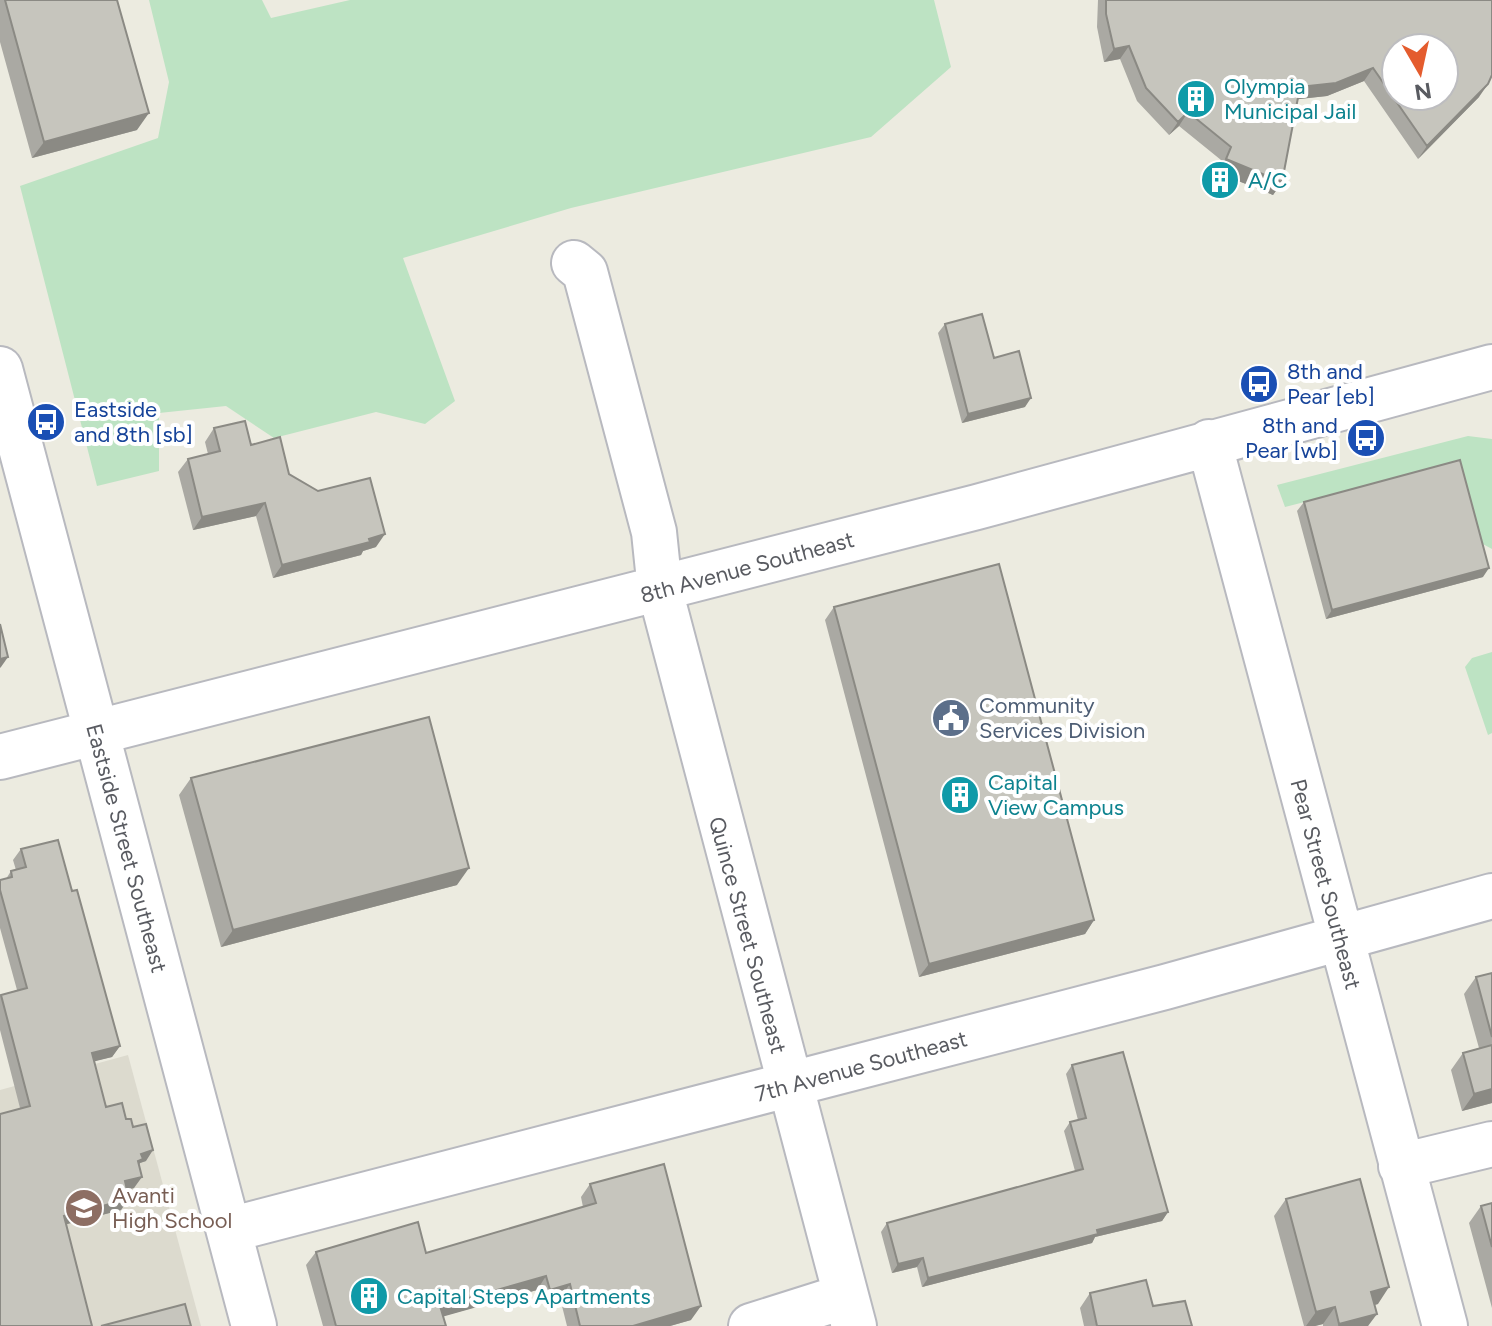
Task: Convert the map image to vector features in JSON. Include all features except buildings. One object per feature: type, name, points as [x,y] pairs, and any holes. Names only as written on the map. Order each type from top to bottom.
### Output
[{"type":"street","name":"Quince Street Southeast","points":[[574,263],[585,272],[654,532],[660,590],[850,1311]]},
{"type":"street","name":"8th Avenue Southeast","points":[[0,757],[660,590],[1492,367]]},
{"type":"street","name":"Eastside Street Southeast","points":[[0,369],[254,1326]]},
{"type":"street","name":"Pear Street Southeast","points":[[1209,442],[1445,1326]]},
{"type":"street","name":"7th Avenue Southeast","points":[[229,1230],[1341,940],[1492,896]]},
{"type":"street","points":[[1401,1166],[1492,1144]]},
{"type":"street","points":[[751,1326],[850,1311]]},
{"type":"shaded area","name":"Avanti High School","points":[[128,1055],[201,1326],[0,1326],[0,1090]]},
{"type":"green space","points":[[149,0],[262,0],[271,18],[350,0],[934,0],[951,67],[871,137],[571,208],[403,258],[455,401],[425,424],[376,412],[274,438],[226,406],[159,413],[159,471],[97,486],[20,186],[158,138],[169,82]]},
{"type":"green space","points":[[1468,436],[1492,439],[1492,549],[1481,543],[1457,463],[1285,507],[1277,485]]},
{"type":"green space","points":[[1492,652],[1492,733],[1488,735],[1465,667],[1472,658]]},
{"type":"place","name":"Olympia Municipal Jail","points":[[1196,99]]},
{"type":"place","name":"A/C","points":[[1220,180]]},
{"type":"place","name":"8th and Pear [eb]","points":[[1259,384]]},
{"type":"place","name":"Eastside and 8th [sb]","points":[[46,422]]},
{"type":"place","name":"8th and Pear [wb]","points":[[1366,438]]},
{"type":"place","name":"Community Services Division","points":[[951,718]]},
{"type":"place","name":"Capital View Campus","points":[[960,795]]},
{"type":"place","name":"Avanti High School","points":[[84,1208]]},
{"type":"place","name":"Capital Steps Apartments","points":[[369,1296]]}]
